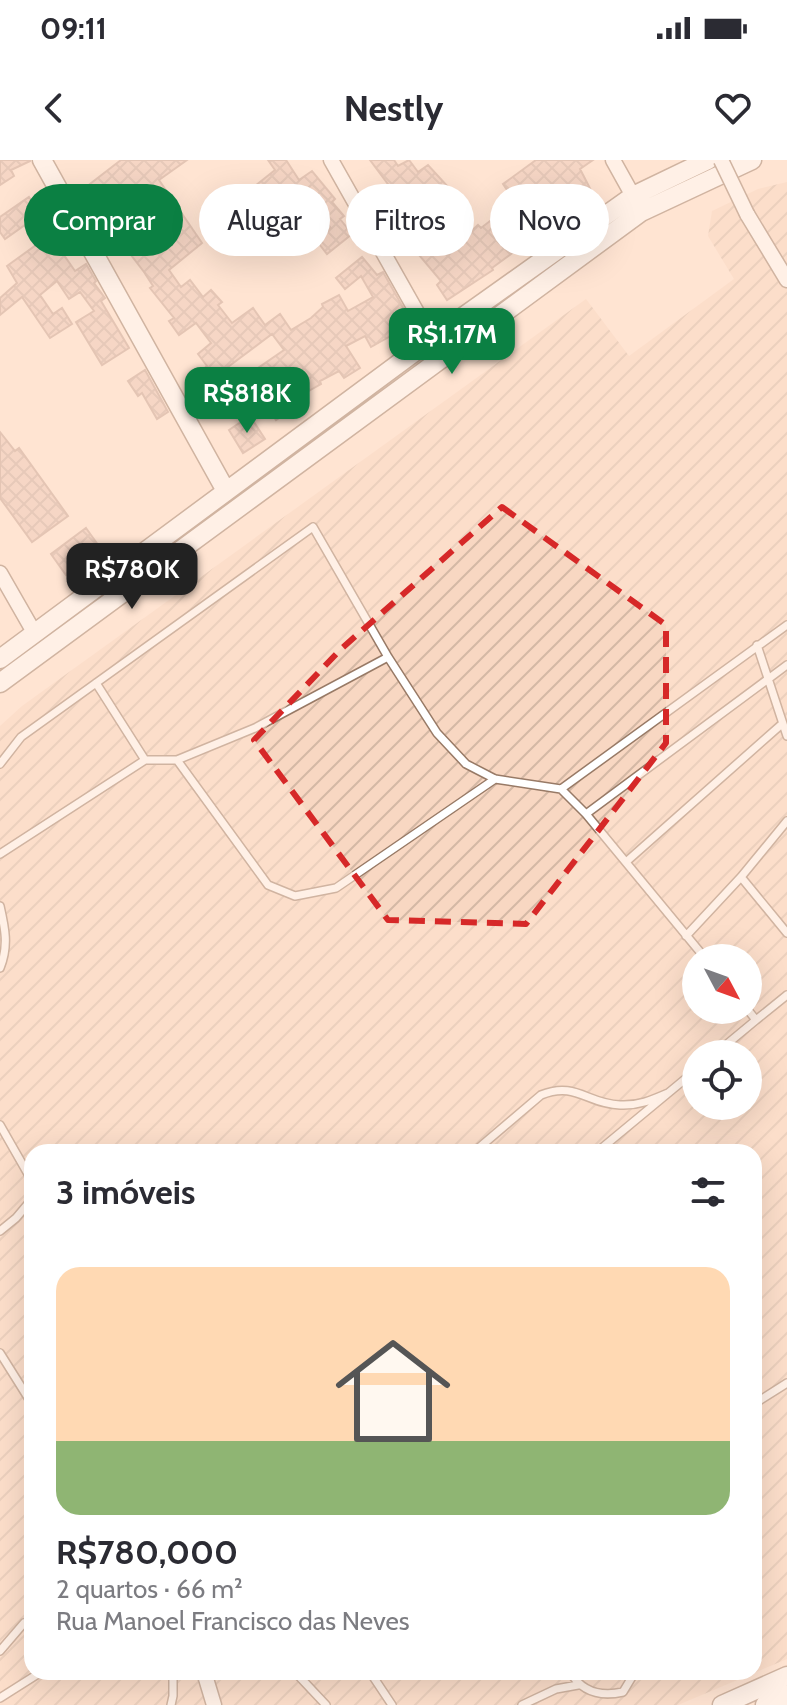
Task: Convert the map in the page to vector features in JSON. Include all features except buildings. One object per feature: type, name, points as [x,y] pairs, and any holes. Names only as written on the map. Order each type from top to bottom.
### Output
[{"type":"main road","points":[[42,160],[226,491]]},
{"type":"main road","points":[[0,659],[432,339],[633,196],[708,160]]},
{"type":"main road","points":[[0,683],[641,212],[752,160]]},
{"type":"main road","points":[[722,1705],[787,1676]]},
{"type":"main road","points":[[765,1705],[787,1695]]},
{"type":"street","points":[[331,160],[432,339]]},
{"type":"street","points":[[613,160],[633,196]]},
{"type":"street","points":[[721,160],[747,214],[787,280]]},
{"type":"street","points":[[0,573],[35,634]]},
{"type":"street","points":[[206,1680],[214,1705]]},
{"type":"lane","points":[[0,764],[21,737],[313,527],[388,657],[437,733],[466,764],[495,779],[561,789],[586,814],[693,944]]},
{"type":"lane","points":[[561,789],[787,625]]},
{"type":"lane","points":[[757,645],[787,736]]},
{"type":"lane","points":[[0,854],[145,760],[177,760],[255,728],[388,657]]},
{"type":"lane","points":[[586,814],[787,665]]},
{"type":"lane","points":[[96,683],[145,760]]},
{"type":"lane","points":[[626,862],[782,724]]},
{"type":"lane","points":[[177,760],[268,885],[295,896],[336,888],[495,779]]},
{"type":"lane","points":[[686,936],[787,821]]},
{"type":"lane","points":[[741,877],[787,933]]},
{"type":"lane","points":[[0,906],[7,936],[0,968]]},
{"type":"lane","points":[[762,1015],[787,995]]},
{"type":"lane","points":[[732,1040],[751,1024]]},
{"type":"lane","points":[[607,1144],[682,1082]]},
{"type":"lane","points":[[483,1144],[541,1095],[554,1090],[580,1092],[593,1100],[618,1105],[644,1103],[668,1093]]},
{"type":"lane","points":[[0,1125],[24,1167]]},
{"type":"lane","points":[[0,1231],[24,1208]]},
{"type":"lane","points":[[0,1353],[24,1391]]},
{"type":"lane","points":[[762,1399],[787,1383]]},
{"type":"lane","points":[[0,1651],[24,1623]]},
{"type":"lane","points":[[0,1698],[28,1680]]},
{"type":"lane","points":[[171,1705],[173,1680]]},
{"type":"lane","points":[[303,1680],[326,1705]]},
{"type":"lane","points":[[375,1680],[392,1705]]},
{"type":"lane","points":[[575,1680],[578,1685]]},
{"type":"lane","points":[[522,1705],[556,1689],[578,1685],[607,1696],[623,1692],[630,1680]]},
{"type":"highlighted area","points":[[502,507],[666,625],[666,743],[526,924],[388,920],[254,740],[341,649]]},
{"type":"shaded area","points":[[787,182],[787,1659],[762,1670],[762,1144],[24,1144],[24,1680],[737,1680],[678,1705],[0,1705],[0,726],[22,706],[586,299],[629,356],[734,279],[708,236],[712,211],[758,189]]}]
